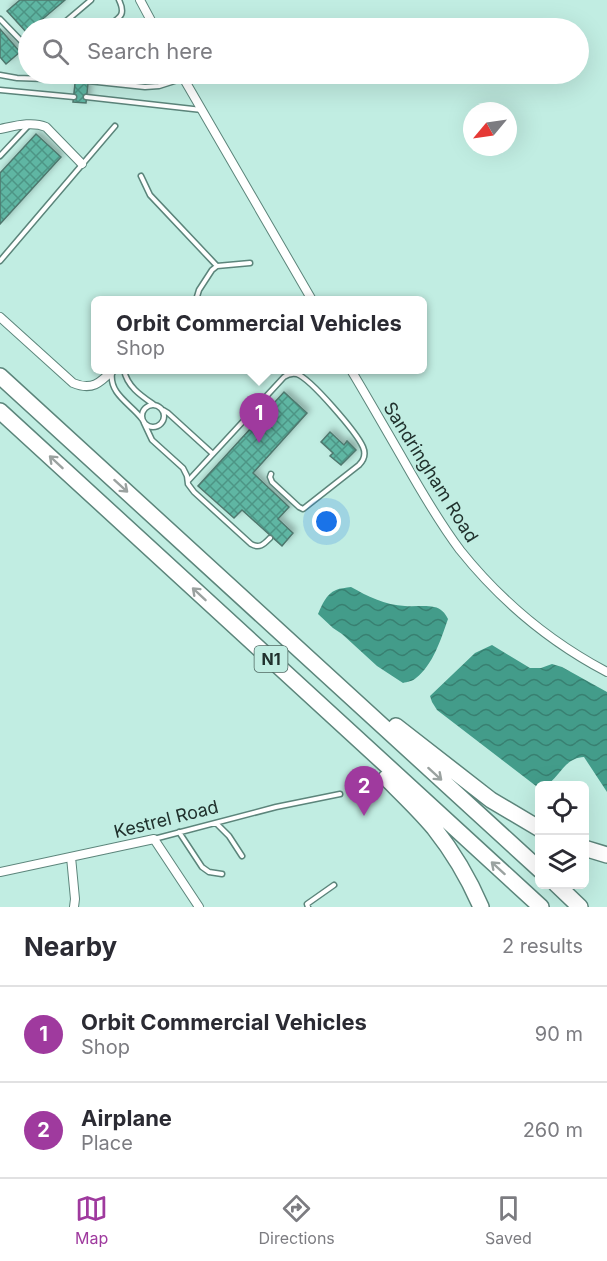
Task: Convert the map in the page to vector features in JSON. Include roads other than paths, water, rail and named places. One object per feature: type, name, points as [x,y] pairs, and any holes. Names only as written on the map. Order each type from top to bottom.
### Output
[{"type":"highway","name":"N1","points":[[0,376],[535,865]]},
{"type":"highway","name":"N1","points":[[0,411],[541,907]]},
{"type":"highway","points":[[253,607],[458,775],[491,800],[535,826]]},
{"type":"highway","points":[[224,616],[434,828],[461,867],[481,907]]},
{"type":"highway","points":[[589,849],[607,855]]},
{"type":"highway","points":[[560,889],[580,907]]},
{"type":"street","points":[[140,0],[150,18]]},
{"type":"street","points":[[187,84],[310,296]]},
{"type":"street","points":[[0,129],[39,124],[46,128],[82,164]]},
{"type":"street","points":[[0,317],[73,383],[86,386],[95,385],[109,374]]},
{"type":"street","name":"Sandringham Road","points":[[354,374],[432,510],[475,567],[507,601],[543,631],[580,657],[607,672]]},
{"type":"street","points":[[154,839],[199,907]]},
{"type":"street","name":"Kestrel Road","points":[[0,872],[154,839]]},
{"type":"street","points":[[71,857],[74,907]]},
{"type":"lane","points":[[70,18],[91,0]]},
{"type":"lane","points":[[118,18],[122,15],[123,9],[119,0]]},
{"type":"lane","points":[[0,19],[18,38]]},
{"type":"lane","points":[[0,75],[18,78]]},
{"type":"lane","points":[[116,84],[145,87],[164,84]]},
{"type":"lane","points":[[0,90],[74,97]]},
{"type":"lane","points":[[86,97],[202,110]]},
{"type":"lane","points":[[0,156],[29,124]]},
{"type":"lane","points":[[0,261],[115,126]]},
{"type":"lane","points":[[141,176],[150,195],[217,266]]},
{"type":"lane","points":[[197,296],[212,270],[217,266],[250,263]]},
{"type":"lane","points":[[112,374],[114,390],[137,412],[152,440],[183,468],[194,492],[251,544],[256,547],[262,546],[270,538]]},
{"type":"lane","points":[[125,374],[128,383],[144,398],[168,413],[213,454]]},
{"type":"lane","points":[[188,481],[284,377],[296,374],[303,377],[334,406],[361,444],[364,455],[359,465],[303,509],[272,482],[271,474]]},
{"type":"lane","points":[[155,405],[143,412],[143,421],[151,428],[159,427],[164,421],[162,409]]},
{"type":"lane","name":"Kestrel Road","points":[[154,839],[276,807],[340,794]]},
{"type":"lane","points":[[216,822],[229,836],[242,856]]},
{"type":"lane","points":[[179,832],[202,867],[208,872],[222,874]]},
{"type":"lane","points":[[306,906],[334,885]]},
{"type":"water","points":[[351,587],[383,602],[434,607],[446,615],[448,619],[436,651],[422,673],[415,679],[403,683],[377,666],[318,614],[330,594],[338,589]]},
{"type":"water","points":[[492,645],[530,668],[541,668],[552,664],[562,667],[607,692],[607,792],[584,757],[571,761],[551,781],[535,781],[535,785],[437,710],[430,696],[475,653]]},
{"type":"place","name":"Orbit Commercial Vehicles","points":[[259,443]]},
{"type":"place","name":"Airplane","points":[[364,816]]}]
